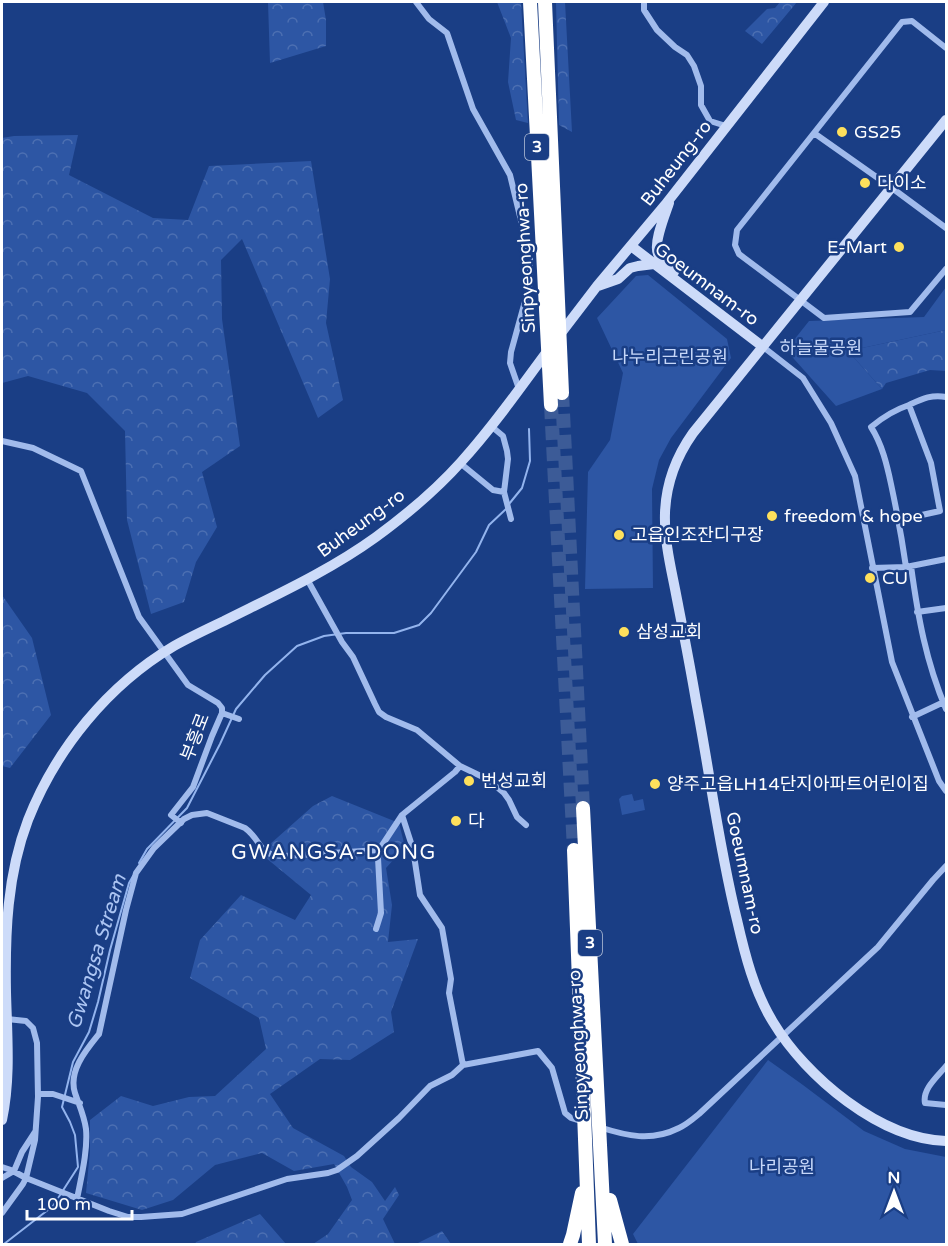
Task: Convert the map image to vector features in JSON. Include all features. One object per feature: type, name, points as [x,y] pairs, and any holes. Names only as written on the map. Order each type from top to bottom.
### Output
[{"type":"highway","name":"Sinpyeonghwa-ro","points":[[530,2],[551,405]]},
{"type":"highway","name":"Sinpyeonghwa-ro","points":[[545,2],[562,393]]},
{"type":"highway","name":"Sinpyeonghwa-ro","points":[[583,808],[605,1245]]},
{"type":"highway","name":"Sinpyeonghwa-ro","points":[[574,850],[589,1245]]},
{"type":"highway","points":[[570,1245],[586,1174]]},
{"type":"highway","points":[[603,1174],[622,1245]]},
{"type":"main road","name":"Buheung-ro","points":[[2,1119],[7,1079],[8,904],[6,888],[28,820],[60,758],[112,694],[145,666],[184,641],[328,569],[393,524],[460,463],[502,413],[597,286],[670,198],[824,2]]},
{"type":"main road","points":[[762,346],[946,120]]},
{"type":"main road","points":[[670,198],[662,227],[657,236],[658,255],[688,288]]},
{"type":"main road","name":"Goeumnam-ro","points":[[631,246],[762,346],[685,444],[670,479],[665,522],[727,882],[754,981],[766,1009],[782,1036],[810,1069],[834,1091],[878,1122],[921,1139],[946,1141]]},
{"type":"main road","points":[[597,286],[618,279],[630,268],[654,264]]},
{"type":"street","points":[[416,2],[429,19],[447,33],[472,109],[510,175],[530,258],[530,283],[510,363],[519,389]]},
{"type":"street","points":[[644,2],[644,10],[657,30],[687,55],[694,66],[701,86],[701,105],[710,121],[726,126]]},
{"type":"street","points":[[946,48],[912,21],[902,22],[737,230],[735,245],[740,254],[824,318],[910,312],[946,269]]},
{"type":"street","points":[[814,133],[946,228]]},
{"type":"street","points":[[762,346],[803,378],[831,423],[855,476],[892,662],[912,717],[939,781],[946,791]]},
{"type":"street","points":[[912,717],[946,704],[931,669],[923,641],[887,465],[871,427],[883,417],[927,396],[946,397]]},
{"type":"street","points":[[899,520],[943,510],[931,463],[909,405]]},
{"type":"street","points":[[491,426],[503,436],[507,451],[504,492],[511,519]]},
{"type":"street","name":"부흥로","points":[[2,441],[33,448],[81,471],[139,617],[188,685],[218,703],[222,708],[193,787],[172,816],[181,822]]},
{"type":"street","points":[[460,463],[493,490],[504,492]]},
{"type":"street","points":[[872,568],[908,567],[946,559]]},
{"type":"street","points":[[307,579],[342,642],[353,657],[380,712],[386,717],[417,730],[460,766],[488,779],[509,800],[517,818],[526,825]]},
{"type":"street","points":[[917,612],[946,608]]},
{"type":"street","points":[[222,713],[238,719]]},
{"type":"street","points":[[376,929],[381,913],[379,850],[402,815],[460,766]]},
{"type":"street","points":[[74,1197],[84,1167],[86,1131],[74,1090],[74,1073],[87,1048],[99,1034],[136,873],[154,848],[181,822],[192,815],[207,813],[245,828],[266,853],[271,855],[379,850]]},
{"type":"street","points":[[402,815],[414,852],[420,895],[442,928],[451,979],[449,993],[463,1065]]},
{"type":"street","points":[[2,1167],[128,1217],[182,1214],[287,1179],[337,1170],[399,1118],[430,1086],[452,1075],[463,1065],[538,1051],[552,1068],[565,1113],[571,1118],[612,1131],[641,1137],[659,1136],[680,1128],[699,1114],[827,996],[878,947],[946,866]]},
{"type":"street","points":[[2,1214],[26,1178],[35,1140],[38,1094],[37,1043],[33,1028],[26,1021],[7,1019]]},
{"type":"street","points":[[946,1066],[926,1090],[924,1097],[925,1103],[946,1105]]},
{"type":"street","points":[[38,1094],[53,1094],[78,1102]]},
{"type":"street","points":[[2,1178],[15,1171],[22,1152],[36,1131]]},
{"type":"green space","points":[[268,2],[323,2],[326,46],[270,63]]},
{"type":"green space","points":[[497,2],[521,2],[528,123],[516,120],[508,82],[511,38]]},
{"type":"green space","points":[[556,2],[565,2],[572,132],[559,125]]},
{"type":"green space","points":[[780,2],[797,2],[762,44],[745,31],[767,9],[775,8]]},
{"type":"green space","points":[[78,135],[69,175],[153,218],[188,220],[209,166],[311,161],[330,279],[326,323],[343,400],[318,418],[242,239],[221,260],[222,319],[240,446],[202,472],[217,527],[196,562],[184,602],[151,614],[127,520],[125,431],[87,393],[28,376],[2,383],[2,138]]},
{"type":"green space","name":"나누리근린공원","points":[[648,275],[727,339],[731,358],[671,438],[659,460],[652,489],[653,588],[585,589],[588,472],[610,440],[623,373],[597,318],[636,276]]},
{"type":"green space","name":"하늘물공원","points":[[946,287],[946,330],[848,351],[882,389],[836,406],[786,350],[809,321],[924,317]]},
{"type":"green space","points":[[946,330],[946,371],[930,370],[886,383],[882,389],[848,351]]},
{"type":"green space","points":[[2,595],[32,638],[51,715],[10,768],[2,766]]},
{"type":"green space","points":[[632,794],[634,801],[643,799],[645,810],[622,815],[619,799]]},
{"type":"green space","points":[[332,796],[399,823],[405,847],[386,868],[392,905],[388,942],[418,939],[391,1012],[394,1032],[350,1060],[320,1059],[270,1094],[293,1128],[344,1156],[351,1167],[372,1182],[385,1201],[395,1187],[399,1195],[383,1219],[395,1244],[313,1244],[328,1234],[352,1200],[334,1164],[294,1171],[262,1153],[215,1165],[173,1200],[142,1210],[86,1193],[90,1120],[121,1096],[153,1106],[189,1097],[215,1096],[266,1049],[259,1018],[190,978],[200,940],[241,895],[295,920],[311,895],[260,853],[313,806]]},
{"type":"green space","name":"나리공원","points":[[768,1060],[864,1131],[905,1149],[946,1157],[946,1244],[638,1244],[633,1234]]},
{"type":"green space","points":[[260,1214],[286,1244],[195,1244],[196,1242]]},
{"type":"green space","points":[[442,1231],[451,1244],[416,1244]]},
{"type":"waterway","name":"Gwangsa Stream","points":[[509,504],[522,488],[530,461],[529,429]]},
{"type":"waterway","name":"Gwangsa Stream","points":[[139,863],[147,849],[187,808],[236,709],[265,675],[297,646],[324,636],[346,633],[394,633],[419,625],[431,613],[476,552],[489,525],[506,509]]},
{"type":"waterway","name":"Gwangsa Stream","points":[[4,1244],[53,1206],[78,1167],[75,1135],[62,1107],[73,1062],[89,1032],[110,950],[133,876]]},
{"type":"tunnel","points":[[562,393],[583,808]]},
{"type":"tunnel","points":[[551,405],[574,850]]},
{"type":"place","name":"GS25","points":[[842,132]]},
{"type":"place","name":"다이소","points":[[865,183]]},
{"type":"place","name":"E-Mart","points":[[899,247]]},
{"type":"place","name":"freedom & hope","points":[[772,516]]},
{"type":"place","name":"고읍인조잔디구장","points":[[619,535]]},
{"type":"place","name":"CU","points":[[870,578]]},
{"type":"place","name":"삼성교회","points":[[624,632]]},
{"type":"place","name":"번성교회","points":[[469,781]]},
{"type":"place","name":"양주고읍LH14단지아파트어린이집","points":[[655,784]]},
{"type":"place","name":"다","points":[[456,821]]},
{"type":"district","name":"GWANGSA-DONG","points":[[334,852]]}]
